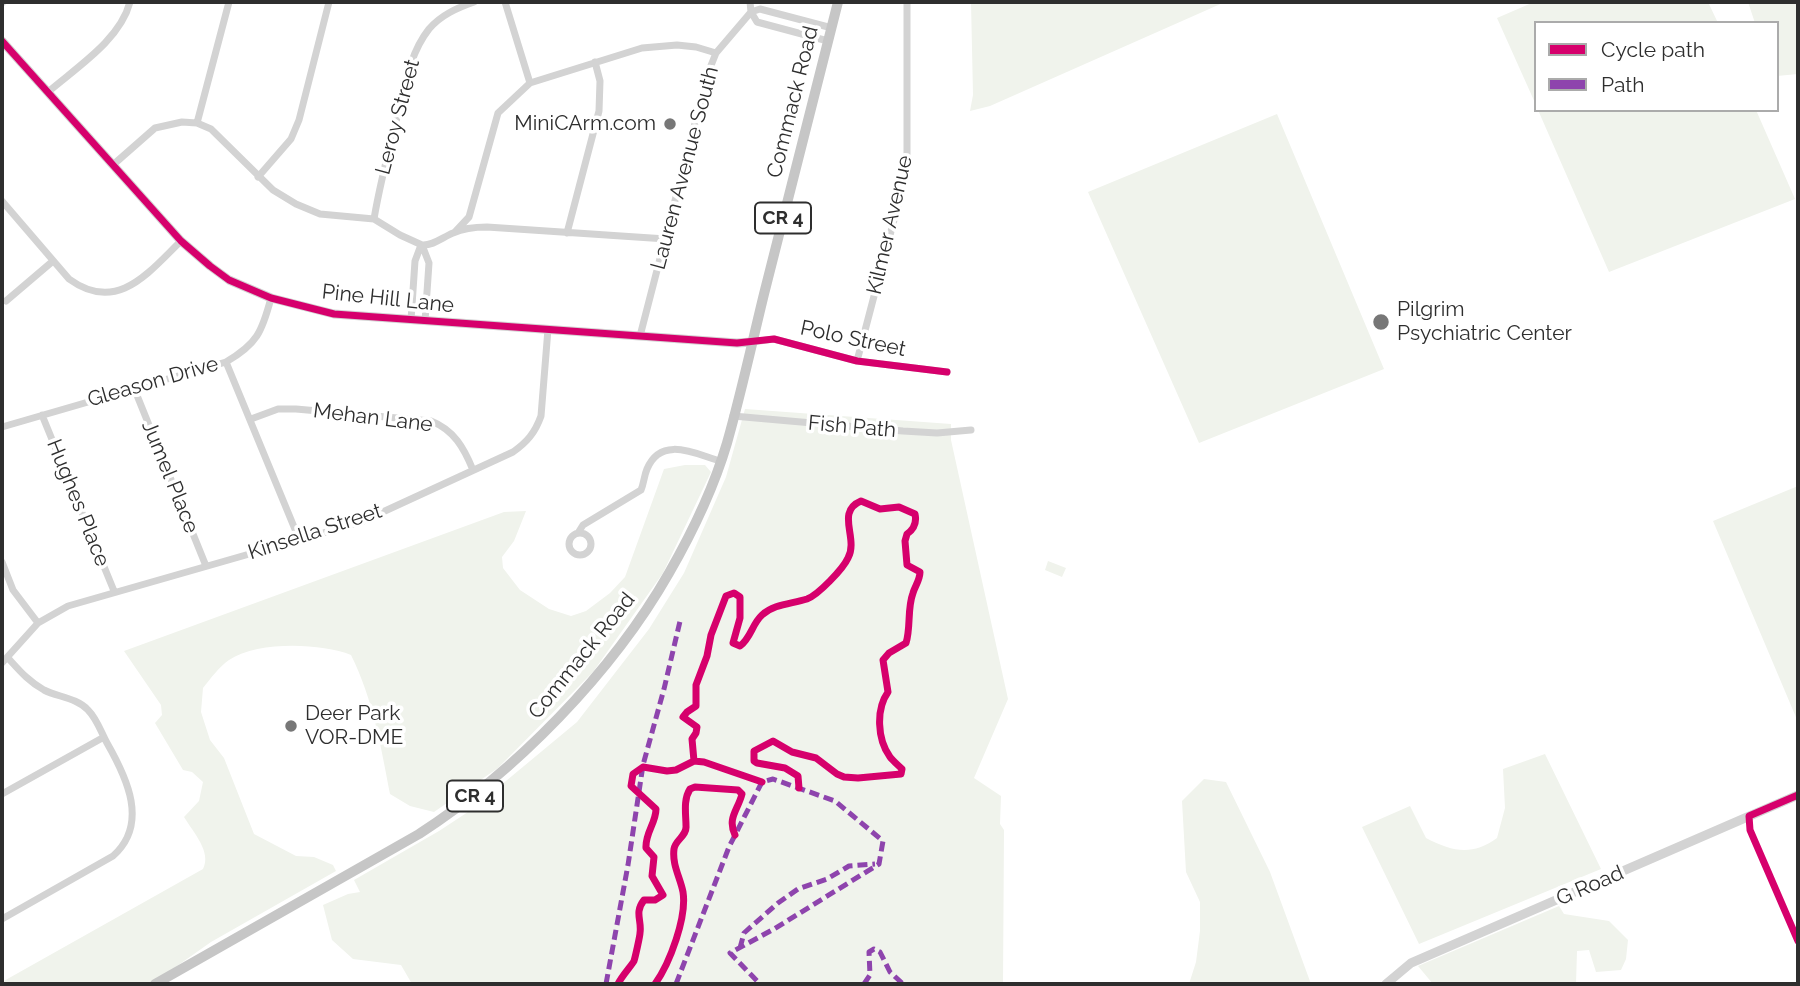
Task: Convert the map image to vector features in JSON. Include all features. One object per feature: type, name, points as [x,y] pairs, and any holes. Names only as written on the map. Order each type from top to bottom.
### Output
[{"type":"main road","name":"Commack Road","points":[[155,984],[419,834],[459,808],[496,779],[539,738],[600,671],[643,614],[670,572],[686,540],[727,443],[838,2]]},
{"type":"street","points":[[48,92],[112,35],[130,2]]},
{"type":"street","points":[[197,123],[229,2]]},
{"type":"street","points":[[258,177],[291,139],[299,120],[329,2]]},
{"type":"street","name":"Leroy Street","points":[[374,219],[413,57],[429,29],[440,18],[474,2]]},
{"type":"street","points":[[505,2],[530,83]]},
{"type":"street","points":[[750,2],[751,12],[757,22],[828,41]]},
{"type":"street","name":"Kilmer Avenue","points":[[858,362],[908,159],[907,2]]},
{"type":"street","points":[[751,12],[760,9],[832,28]]},
{"type":"street","name":"Lauren Avenue South","points":[[640,336],[708,73],[716,53],[751,12]]},
{"type":"street","name":"Pine Hill Lane","points":[[2,41],[181,241],[229,280],[271,298],[334,314],[752,342]]},
{"type":"street","points":[[455,232],[469,217],[498,113],[530,83],[642,48],[696,47],[716,53]]},
{"type":"street","points":[[567,233],[599,111],[600,81],[595,62]]},
{"type":"street","points":[[114,164],[155,128],[182,122],[197,123],[211,128],[258,177],[296,204],[320,214],[374,219],[422,245],[455,232],[487,227],[666,239]]},
{"type":"street","points":[[2,201],[53,261],[80,287],[107,293],[126,289],[141,280],[181,241]]},
{"type":"street","points":[[411,320],[415,261],[422,245]]},
{"type":"street","points":[[422,245],[429,263],[425,321]]},
{"type":"street","points":[[6,301],[53,261]]},
{"type":"street","name":"Gleason Drive","points":[[2,427],[226,362],[256,340],[263,328],[271,298]]},
{"type":"street","name":"Kinsella Street","points":[[5,660],[38,623],[58,610],[114,591],[361,522],[513,452],[527,441],[536,429],[544,402],[548,329]]},
{"type":"street","name":"Polo Street","points":[[752,342],[774,339],[858,362],[947,372]]},
{"type":"street","points":[[226,362],[299,539]]},
{"type":"street","name":"Jumel Place","points":[[134,388],[206,566]]},
{"type":"street","name":"Mehan Lane","points":[[251,419],[278,410],[296,409],[431,421],[441,425],[460,442],[473,470]]},
{"type":"street","name":"Hughes Place","points":[[42,415],[114,591]]},
{"type":"street","name":"Fish Path","points":[[733,416],[937,433],[971,430]]},
{"type":"street","points":[[578,533],[583,525],[641,490],[648,468],[667,450],[688,451],[720,461]]},
{"type":"street","points":[[2,562],[13,590],[38,623]]},
{"type":"street","points":[[2,919],[113,856],[122,848],[132,824],[133,810],[125,780],[89,710],[81,704],[42,689],[5,660]]},
{"type":"street","points":[[2,794],[104,737]]},
{"type":"street","name":"G Road","points":[[1386,984],[1411,963],[1798,795]]},
{"type":"shaded area","points":[[971,2],[1225,2],[990,106],[970,111],[973,95]]},
{"type":"shaded area","points":[[1534,2],[1708,2],[1717,21],[1534,21],[1534,101],[1497,18]]},
{"type":"shaded area","points":[[1748,2],[1798,2],[1798,74],[1779,76],[1779,21],[1754,21]]},
{"type":"shaded area","points":[[1539,112],[1757,112],[1795,199],[1609,272]]},
{"type":"shaded area","points":[[1277,114],[1384,369],[1199,443],[1088,192]]},
{"type":"shaded area","points":[[745,409],[951,424],[951,440],[1008,699],[974,778],[1001,796],[1000,824],[1004,830],[1003,984],[412,984],[401,965],[353,959],[332,940],[323,905],[360,892],[354,880],[471,810],[577,722],[649,629],[684,573],[726,477]]},
{"type":"shaded area","points":[[705,465],[711,472],[663,573],[593,672],[498,768],[434,812],[410,806],[390,794],[371,706],[351,655],[306,646],[272,647],[241,654],[225,663],[203,688],[201,712],[210,740],[224,758],[254,834],[296,856],[314,857],[333,865],[336,871],[211,942],[160,978],[159,984],[2,984],[203,869],[203,849],[184,817],[199,801],[203,782],[192,772],[183,770],[155,723],[162,715],[161,705],[124,651],[504,512],[526,511],[514,541],[502,557],[503,568],[520,590],[549,609],[571,616],[586,611],[610,593],[625,577],[664,469]]},
{"type":"shaded area","points":[[1798,486],[1798,722],[1713,521]]},
{"type":"shaded area","points":[[1048,561],[1066,568],[1062,577],[1045,570]]},
{"type":"shaded area","points":[[1545,754],[1601,869],[1419,944],[1362,827],[1410,806],[1426,838],[1454,849],[1479,848],[1497,838],[1505,808],[1503,769]]},
{"type":"shaded area","points":[[1204,779],[1226,782],[1270,872],[1311,984],[1189,984],[1196,962],[1200,902],[1186,872],[1182,801]]},
{"type":"shaded area","points":[[1559,906],[1564,914],[1609,921],[1628,940],[1626,959],[1621,970],[1596,972],[1589,950],[1577,951],[1576,984],[1433,984],[1418,966]]},
{"type":"marked path","points":[[606,984],[643,765],[681,617]]},
{"type":"marked path","points":[[676,984],[729,847],[762,782],[773,779],[835,801],[883,841],[879,864],[730,953],[760,984]]},
{"type":"marked path","points":[[740,948],[744,933],[798,889],[827,879],[849,866],[875,864]]},
{"type":"marked path","points":[[864,984],[870,975],[869,952],[874,949],[880,952],[890,972],[903,984]]},
{"type":"cycle path","points":[[2,41],[181,241],[229,280],[271,298],[334,314],[737,343],[774,339],[857,361],[947,372]]},
{"type":"cycle path","points":[[694,761],[692,739],[697,727],[683,717],[696,706],[696,685],[726,596],[734,593],[740,597],[740,618],[733,643],[740,646],[767,611],[812,597],[841,568],[851,550],[848,519],[853,506],[861,501],[880,509],[899,507],[915,514],[914,526],[905,541],[907,565],[920,572],[920,575],[911,599],[906,643],[883,660],[888,692],[881,707],[880,733],[886,750],[902,769],[901,774],[844,777],[816,758],[792,752],[773,741],[754,751],[754,761],[757,763],[785,768],[798,776],[799,788]]},
{"type":"cycle path","points":[[618,984],[634,961],[640,935],[641,905],[644,900],[655,900],[663,895],[652,876],[654,857],[646,848],[656,809],[631,786],[633,774],[643,767],[676,770],[694,761],[762,782]]},
{"type":"cycle path","points":[[655,984],[672,952],[680,927],[684,902],[675,866],[674,849],[686,829],[686,802],[690,789],[695,787],[738,790],[742,794],[732,824],[735,835]]},
{"type":"cycle path","points":[[1798,795],[1749,816],[1750,830],[1798,941]]},
{"type":"place","name":"MiniCArm.com","points":[[670,124]]},
{"type":"place","name":"Pilgrim Psychiatric Center","points":[[1381,322]]},
{"type":"place","name":"Deer Park VOR-DME","points":[[291,726]]}]
